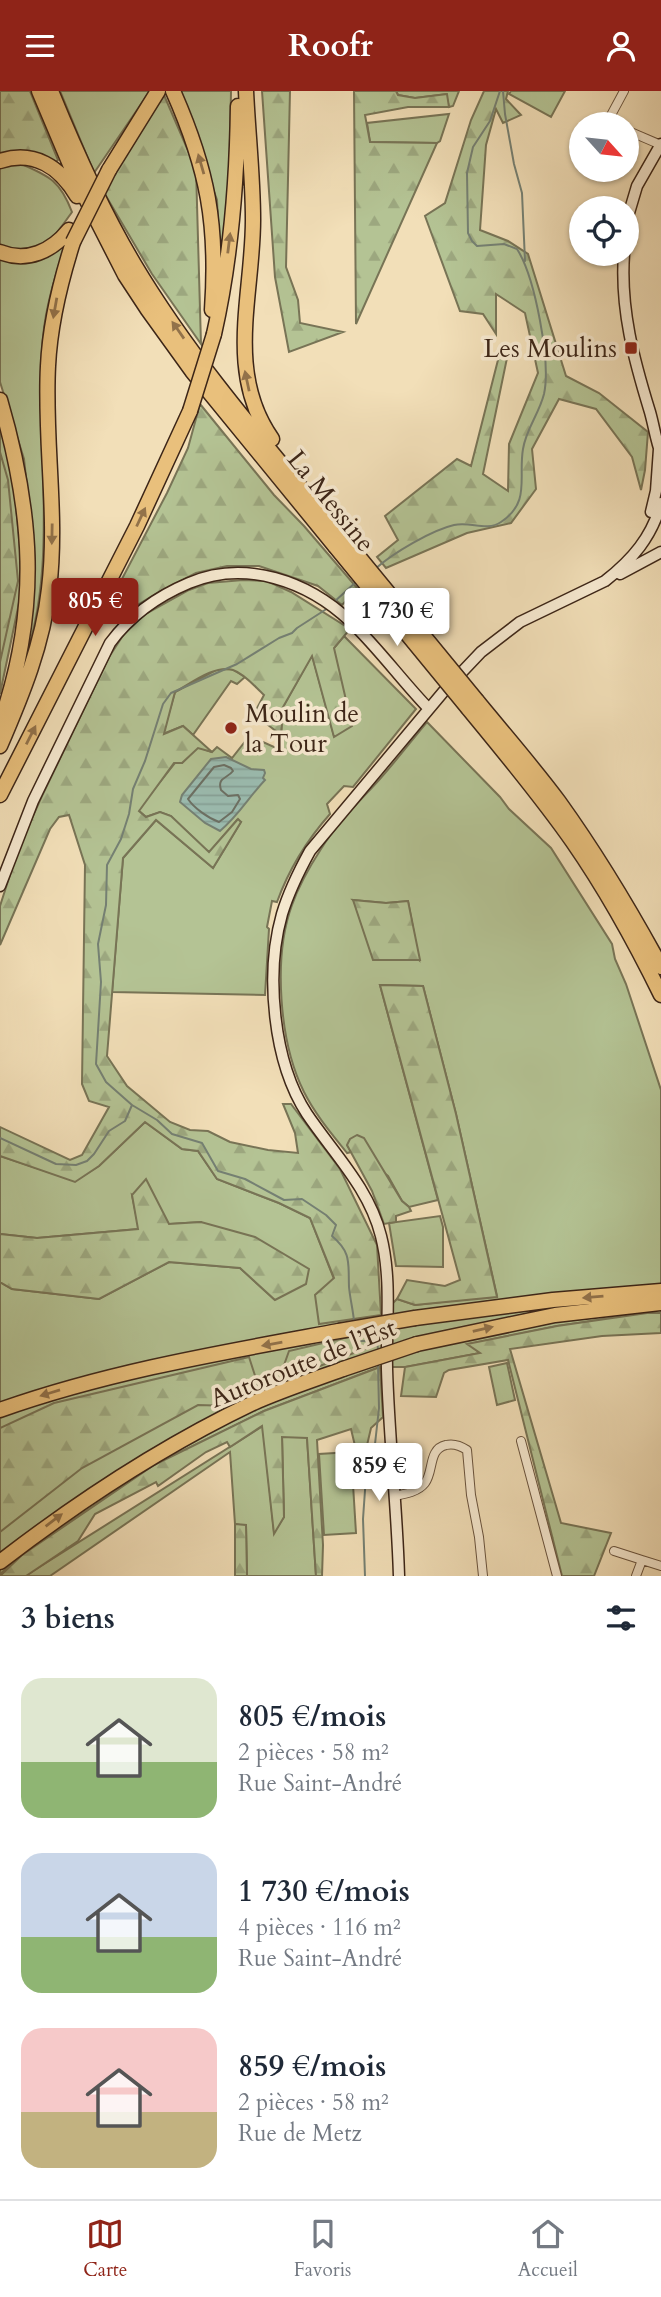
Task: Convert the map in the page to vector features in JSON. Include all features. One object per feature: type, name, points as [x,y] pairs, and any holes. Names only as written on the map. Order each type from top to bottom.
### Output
[{"type":"highway","name":"La Messine","points":[[39,91],[77,181],[125,275],[192,371],[340,542],[472,704],[557,799],[625,901],[661,967]]},
{"type":"highway","name":"La Messine","points":[[51,91],[88,176],[134,265],[198,360],[313,502],[340,542]]},
{"type":"highway","points":[[0,745],[29,675],[48,597],[52,519],[48,367],[59,286],[71,236],[108,167],[158,91]]},
{"type":"highway","points":[[173,91],[197,151],[210,205],[214,268],[211,332]]},
{"type":"highway","points":[[0,795],[137,526],[188,408],[225,280],[234,206],[239,91]]},
{"type":"highway","points":[[246,91],[253,218],[244,348],[245,372],[261,421],[313,502]]},
{"type":"highway","points":[[0,160],[30,157],[47,164],[62,175],[125,275]]},
{"type":"highway","points":[[0,253],[18,257],[37,254],[71,236]]},
{"type":"highway","points":[[0,400],[22,491],[29,580],[18,660],[0,724]]},
{"type":"highway","name":"La Messine","points":[[472,704],[572,841],[624,922],[661,995]]},
{"type":"highway","name":"Autoroute de l’Est","points":[[0,1410],[49,1393],[106,1378],[339,1331],[553,1300],[661,1291]]},
{"type":"highway","name":"Autoroute de l’Est","points":[[0,1562],[61,1515],[149,1459],[254,1403],[343,1369],[417,1345],[555,1315],[661,1303]]},
{"type":"main road","points":[[633,196],[637,186],[657,160],[661,145]]},
{"type":"main road","points":[[565,599],[621,558],[656,517],[660,451],[627,326],[624,266]]},
{"type":"main road","points":[[604,581],[634,555],[646,538],[661,503]]},
{"type":"main road","points":[[400,1576],[389,1429],[387,1274],[382,1237],[355,1179],[307,1114],[291,1086],[279,1041],[276,1016],[275,966],[282,915],[294,880],[310,851],[462,671],[497,639],[529,617],[661,552]]},
{"type":"main road","points":[[0,886],[33,801],[99,664],[121,628],[172,591],[198,579],[251,573],[290,583],[321,600],[341,614],[379,650],[429,709]]},
{"type":"street","points":[[613,112],[624,91]]},
{"type":"street","points":[[639,135],[661,145]]},
{"type":"street","points":[[521,1441],[557,1576]]},
{"type":"street","points":[[394,1496],[416,1490],[425,1483],[435,1453],[442,1446],[456,1445],[467,1450],[483,1576]]},
{"type":"street","points":[[614,1551],[661,1566]]},
{"type":"street","points":[[636,1576],[642,1560]]},
{"type":"green space","points":[[0,91],[30,91],[58,160],[53,164],[0,156]]},
{"type":"green space","points":[[60,91],[150,91],[94,173]]},
{"type":"green space","points":[[179,91],[231,91],[227,201],[220,267],[217,200]]},
{"type":"green space","points":[[262,91],[290,91],[286,267],[298,300],[300,323],[343,332],[289,352],[275,277]]},
{"type":"green space","points":[[354,91],[396,91],[398,95],[415,98],[447,94],[449,107],[408,107],[365,115],[370,142],[437,143],[356,324]]},
{"type":"green space","points":[[396,91],[459,91],[453,106],[449,107],[446,94],[415,98],[398,95]]},
{"type":"green space","points":[[484,91],[508,91],[506,99],[521,115],[503,123],[496,109],[486,145],[480,230],[508,241],[528,254],[566,376],[599,393],[648,432],[641,490],[632,457],[596,409],[559,399],[532,449],[536,489],[511,523],[467,533],[386,568],[377,557],[398,540],[385,516],[457,459],[471,466],[499,356],[507,358],[483,474],[508,491],[509,444],[538,373],[525,313],[496,294],[496,334],[483,314],[460,311],[425,216],[445,203],[471,120]]},
{"type":"green space","points":[[511,91],[565,91],[551,117],[509,94]]},
{"type":"green space","points":[[164,95],[196,169],[201,344],[152,274],[103,191],[121,158]]},
{"type":"green space","points":[[449,114],[437,143],[370,142],[367,123]]},
{"type":"green space","points":[[19,163],[52,180],[68,201],[72,212],[45,244],[22,252],[0,247],[0,167]]},
{"type":"green space","points":[[67,239],[44,324],[42,565],[32,636],[21,670],[35,559],[24,459],[0,382],[0,258]]},
{"type":"green space","points":[[200,404],[274,495],[358,589],[342,605],[318,586],[259,566],[227,566],[196,573],[126,612],[102,617],[188,448]]},
{"type":"green space","points":[[0,427],[13,472],[23,584],[0,694]]},
{"type":"green space","points":[[0,452],[8,480],[18,581],[0,662]]},
{"type":"green space","points":[[267,581],[291,592],[350,629],[334,648],[352,726],[334,737],[312,656],[283,707],[281,735],[254,714],[264,695],[233,670],[211,672],[175,692],[164,734],[183,726],[212,752],[198,748],[182,763],[174,763],[139,811],[146,817],[160,812],[171,816],[209,852],[238,819],[241,822],[213,868],[156,820],[123,858],[107,1056],[127,1086],[170,1122],[190,1130],[208,1131],[230,1142],[298,1153],[295,1133],[283,1104],[291,1104],[340,1169],[377,1245],[381,1315],[319,1324],[315,1295],[334,1278],[310,1218],[217,1179],[198,1151],[182,1149],[145,1122],[99,1166],[75,1182],[0,1156],[0,1127],[70,1160],[82,1155],[109,1107],[89,1101],[82,1084],[85,865],[69,815],[59,817],[50,829],[0,945],[0,906],[19,847],[109,657],[124,634],[144,615],[189,590],[208,583]]},
{"type":"green space","points":[[344,636],[416,709],[353,787],[344,786],[327,804],[330,814],[299,855],[277,902],[272,901],[267,927],[265,995],[112,992],[123,858],[156,820],[213,868],[241,822],[237,820],[209,853],[171,816],[160,812],[146,817],[138,810],[175,763],[182,763],[198,747],[212,752],[217,747],[232,758],[247,739],[259,747],[263,742],[276,748],[281,735],[283,707],[312,655],[334,736],[334,648]]},
{"type":"green space","points":[[232,669],[245,677],[237,684],[231,681],[193,735],[183,726],[163,734],[175,692],[216,670]]},
{"type":"green space","points":[[427,722],[509,809],[551,848],[612,944],[661,1090],[661,1313],[557,1326],[469,1344],[480,1353],[405,1367],[380,1367],[264,1411],[154,1465],[22,1555],[0,1574],[0,1282],[12,1289],[99,1299],[169,1262],[240,1268],[275,1300],[201,1222],[169,1224],[132,1195],[139,1229],[37,1238],[0,1234],[0,1156],[75,1181],[99,1166],[145,1122],[182,1149],[198,1151],[217,1179],[310,1218],[334,1279],[381,1315],[397,1299],[415,1305],[497,1296],[456,1114],[423,986],[380,985],[438,1200],[409,1207],[402,1201],[388,1176],[347,1145],[351,1152],[347,1153],[318,1116],[304,1092],[284,1025],[282,949],[286,926],[298,890],[327,839]],"holes":[[[353,900],[386,903],[408,901],[419,960]]]},
{"type":"green space","points":[[353,900],[386,903],[408,901],[420,960],[373,960]]},
{"type":"green space","points":[[380,985],[423,986],[456,1114],[497,1297],[415,1305],[397,1299],[407,1280],[445,1286],[460,1280]]},
{"type":"green space","points":[[357,1135],[364,1138],[402,1201],[411,1211],[396,1216],[396,1222],[384,1224],[372,1191],[347,1145],[350,1139]]},
{"type":"green space","points":[[146,1179],[169,1224],[201,1222],[255,1237],[309,1269],[306,1284],[275,1300],[240,1268],[169,1262],[99,1299],[12,1289],[0,1282],[0,1234],[37,1238],[138,1229],[132,1195]]},
{"type":"green space","points":[[440,1216],[443,1227],[443,1267],[396,1266],[389,1223]]},
{"type":"green space","points":[[661,1313],[661,1333],[602,1336],[510,1349],[561,1523],[611,1533],[594,1576],[562,1576],[508,1360],[449,1370],[444,1373],[436,1397],[401,1396],[405,1367],[480,1353],[467,1344],[557,1326]]},
{"type":"green space","points":[[374,1331],[372,1346],[278,1382],[289,1351]]},
{"type":"green space","points":[[249,1357],[259,1388],[232,1406],[198,1405],[82,1468],[0,1532],[0,1428],[54,1403]]},
{"type":"green space","points":[[507,1363],[515,1400],[497,1405],[489,1367]]},
{"type":"green space","points":[[380,1367],[383,1417],[371,1428],[361,1471],[351,1429],[317,1440],[323,1545],[322,1576],[316,1576],[307,1438],[282,1437],[284,1517],[274,1534],[262,1426],[230,1447],[227,1442],[206,1452],[158,1486],[156,1482],[95,1514],[78,1541],[26,1576],[0,1576],[22,1555],[154,1465],[264,1411]]},
{"type":"green space","points":[[263,1426],[274,1532],[284,1517],[282,1436],[307,1437],[316,1576],[247,1576],[246,1526],[235,1524],[230,1452],[50,1576],[25,1576]]},
{"type":"green space","points":[[351,1452],[356,1533],[324,1535],[319,1454]]},
{"type":"green space","points":[[235,1524],[246,1525],[247,1576],[235,1576]]},
{"type":"water","points":[[226,757],[251,769],[264,770],[265,780],[220,831],[205,823],[180,802],[182,795],[211,759]]},
{"type":"waterway","points":[[375,569],[413,543],[445,528],[460,524],[495,525],[510,514],[520,498],[525,442],[544,394],[546,380],[540,320],[530,279],[517,249],[504,244],[477,246],[468,233],[467,173],[473,147],[490,121],[500,91]]},
{"type":"waterway","points":[[503,91],[514,164],[522,193],[525,261]]},
{"type":"waterway","points":[[334,602],[356,582]]},
{"type":"waterway","points":[[0,1138],[56,1164],[76,1165],[87,1161],[109,1131],[125,1121],[132,1105],[106,1082],[96,1064],[101,982],[98,944],[106,905],[107,865],[121,839],[133,789],[163,704],[171,693],[237,664],[292,633],[328,608]]},
{"type":"waterway","points":[[132,1105],[157,1120],[172,1134],[202,1143],[218,1171],[245,1179],[284,1200],[302,1199],[326,1215],[336,1225],[332,1236],[343,1248],[348,1259],[354,1321]]},
{"type":"waterway","points":[[356,1334],[356,1341],[377,1341],[378,1349]]},
{"type":"waterway","points":[[365,1576],[363,1519],[366,1476],[375,1444],[379,1408],[378,1365]]},
{"type":"place","name":"Les Moulins","points":[[631,348]]},
{"type":"place","name":"Moulin de la Tour","points":[[231,728]]}]
